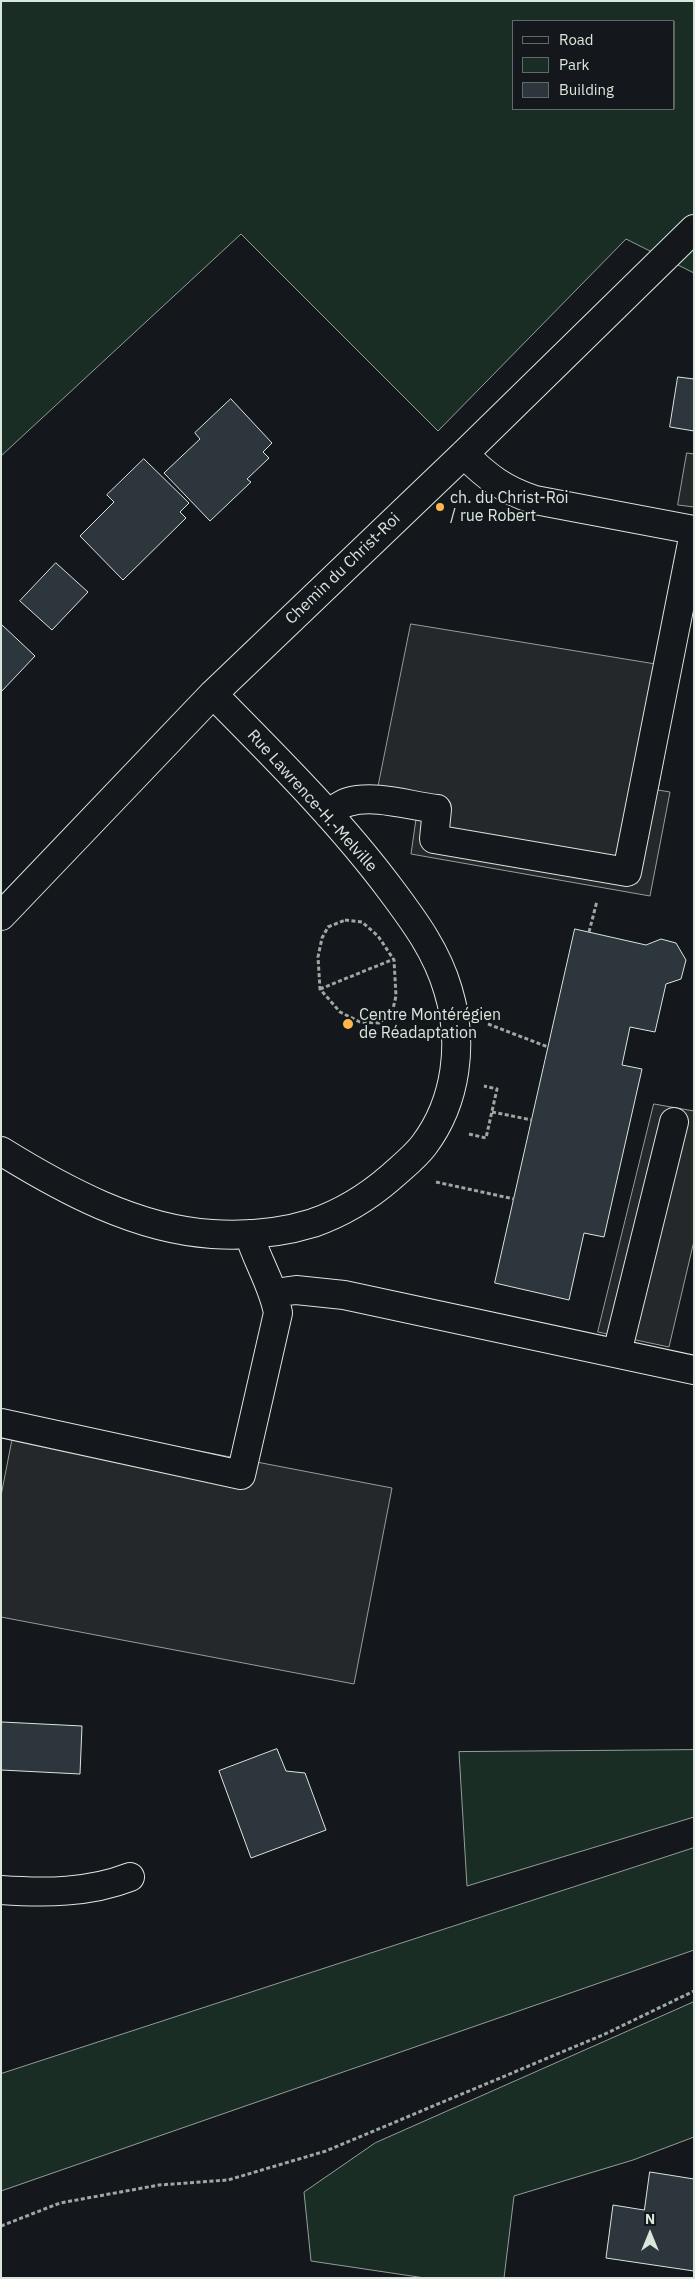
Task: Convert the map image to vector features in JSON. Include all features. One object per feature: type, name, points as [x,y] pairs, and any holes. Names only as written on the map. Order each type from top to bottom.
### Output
[{"type":"street","name":"Chemin du Christ-Roi","points":[[1,916],[213,694],[464,454],[694,229]]},
{"type":"street","points":[[328,814],[347,802],[357,800],[376,800],[437,810],[434,839],[627,872],[694,532],[557,506],[528,498],[497,484],[464,454]]},
{"type":"street","name":"Rue Lawrence-H.-Melville","points":[[1,1151],[50,1180],[93,1201],[140,1219],[174,1228],[211,1234],[249,1234],[312,1223],[343,1210],[373,1192],[422,1147],[436,1127],[454,1080],[456,1024],[448,991],[436,956],[417,925],[369,861],[328,814],[213,694]]},
{"type":"street","points":[[618,1353],[674,1122]]},
{"type":"street","points":[[1,1423],[241,1475],[278,1313],[274,1294],[249,1234]]},
{"type":"street","points":[[274,1294],[296,1290],[344,1295],[694,1370]]},
{"type":"street","points":[[1,1890],[82,1889],[98,1887],[130,1876]]},
{"type":"path","points":[[590,932],[598,896]]},
{"type":"path","points":[[345,920],[362,922],[378,936],[394,960],[396,996],[392,1013],[379,1023],[360,1022],[340,1012],[320,989],[318,956],[322,938],[328,928],[345,920]]},
{"type":"path","points":[[320,989],[402,956]]},
{"type":"path","points":[[480,1021],[548,1047]]},
{"type":"path","points":[[486,1138],[497,1089]]},
{"type":"path","points":[[492,1112],[532,1120]]},
{"type":"path","points":[[434,1181],[514,1200]]},
{"type":"path","points":[[1,2226],[60,2203],[159,2185],[228,2180],[326,2151],[605,2034],[694,1991]]},
{"type":"green space","points":[[1,1],[694,1],[694,273],[626,239],[438,431],[241,234],[1,456]]},
{"type":"green space","points":[[694,1750],[694,1817],[467,1886],[459,1752]]},
{"type":"green space","points":[[694,1848],[694,1950],[1,2191],[1,2074]]},
{"type":"green space","points":[[694,2002],[694,2137],[633,2160],[514,2196],[504,2278],[425,2278],[311,2261],[304,2192],[375,2143]]},
{"type":"shaded area","points":[[687,453],[694,454],[694,507],[678,505]]},
{"type":"shaded area","points":[[411,624],[680,668],[658,790],[670,792],[650,896],[411,854],[416,819],[373,813]]},
{"type":"shaded area","points":[[654,1104],[694,1111],[694,1241],[669,1347],[598,1332]]},
{"type":"shaded area","points":[[17,1416],[392,1488],[354,1684],[1,1617],[1,1496]]},
{"type":"building","points":[[678,377],[694,379],[694,431],[670,427]]},
{"type":"building","points":[[231,399],[272,443],[263,452],[269,458],[247,479],[251,482],[210,521],[164,473],[200,439],[195,433]]},
{"type":"building","points":[[144,459],[189,503],[180,512],[186,518],[123,580],[80,536],[114,502],[107,495]]},
{"type":"building","points":[[56,563],[88,592],[52,630],[20,601]]},
{"type":"building","points":[[1,624],[35,656],[1,692]]},
{"type":"building","name":"Centre Montérégien de Réadaptation","points":[[575,929],[646,945],[661,939],[676,943],[686,960],[681,979],[666,984],[655,1032],[630,1027],[622,1065],[642,1069],[604,1237],[584,1233],[569,1300],[495,1283]]},
{"type":"building","points":[[2,1722],[82,1726],[80,1774],[1,1770]]},
{"type":"building","points":[[277,1749],[286,1771],[305,1773],[326,1830],[251,1858],[219,1771]]},
{"type":"building","points":[[650,2172],[694,2179],[694,2271],[606,2258],[613,2205],[644,2210]]},
{"type":"place","name":"ch. du Christ-Roi / rue Robert","points":[[440,507]]},
{"type":"place","name":"Centre Montérégien de Réadaptation","points":[[348,1024]]}]
